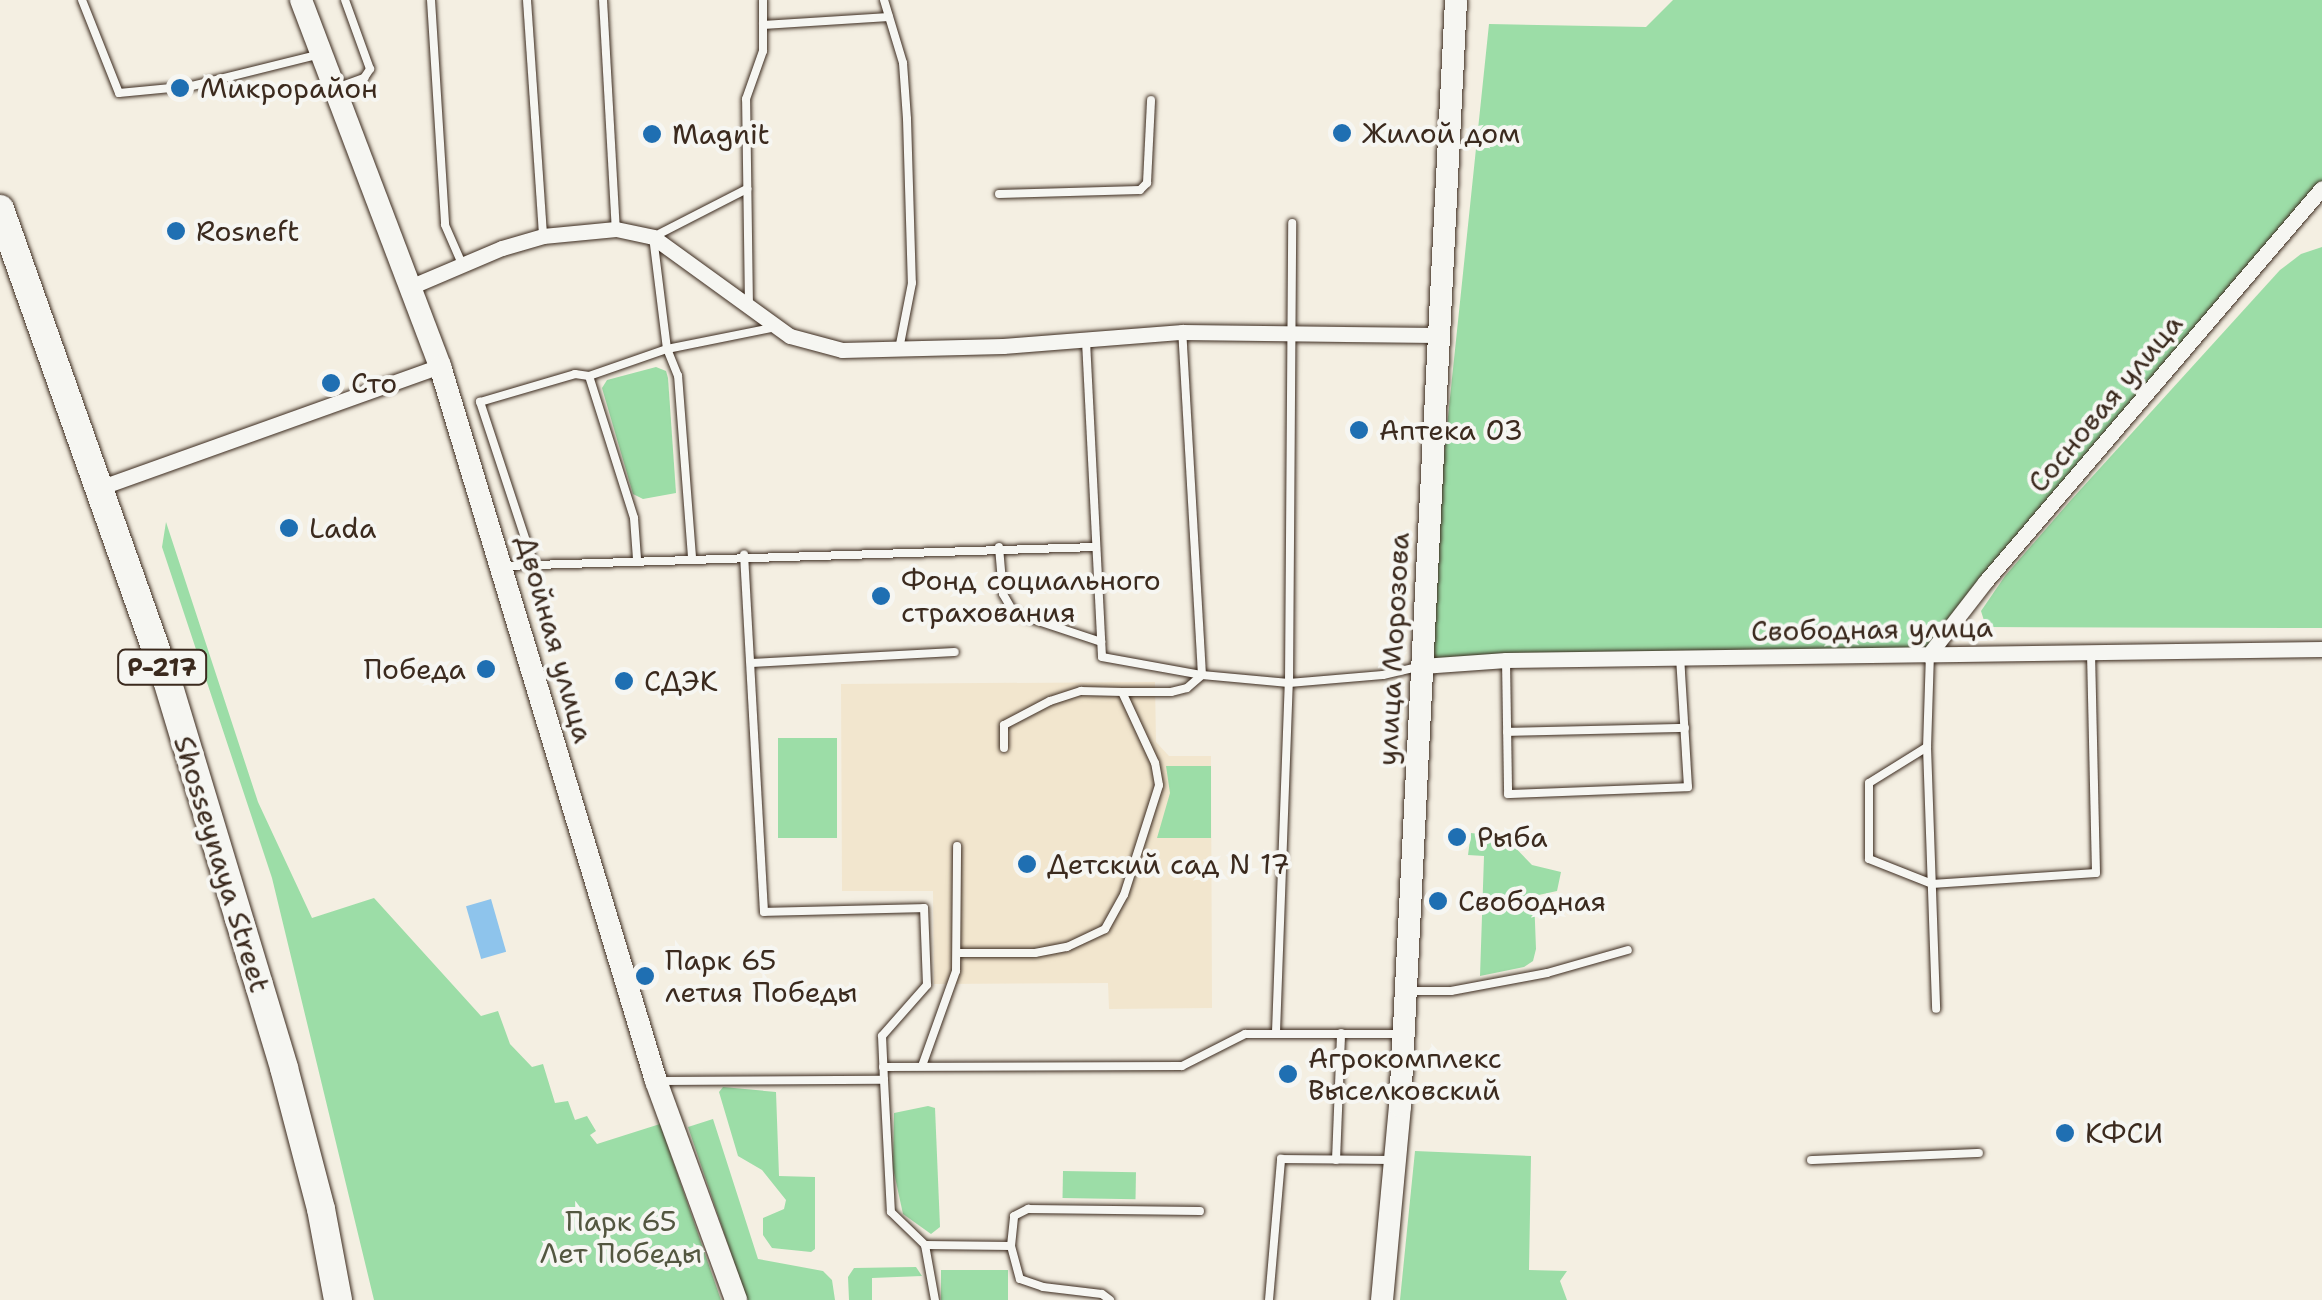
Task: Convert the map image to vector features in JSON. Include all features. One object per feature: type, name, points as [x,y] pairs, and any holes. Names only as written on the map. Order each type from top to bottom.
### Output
[{"type":"highway","name":"Shosseynaya Street","points":[[0,210],[167,680],[279,1050],[320,1209],[338,1300]]},
{"type":"street","name":"Двойная улица","points":[[301,0],[440,366],[504,566],[656,1081],[736,1300]]},
{"type":"street","name":"улица Морозова","points":[[1382,1300],[1403,1034],[1456,0]]},
{"type":"street","name":"Сосновая улица","points":[[1930,654],[1985,582],[2322,188]]},
{"type":"street","points":[[410,287],[543,236],[616,229],[654,238],[790,336],[842,350],[1003,346],[1086,336],[1182,332],[1437,334]]},
{"type":"street","points":[[99,488],[440,366]]},
{"type":"street","name":"Свободная улица","points":[[1422,666],[1506,660],[2322,649]]},
{"type":"lane","points":[[82,0],[119,93],[192,86],[321,54]]},
{"type":"lane","points":[[334,89],[364,78],[370,69],[346,0]]},
{"type":"lane","points":[[431,0],[445,225],[462,264]]},
{"type":"lane","points":[[526,0],[543,236]]},
{"type":"lane","points":[[603,0],[616,229]]},
{"type":"lane","points":[[749,307],[746,99],[763,51],[763,0]]},
{"type":"lane","points":[[884,0],[902,64],[908,174],[912,283],[899,348]]},
{"type":"lane","points":[[763,25],[889,17]]},
{"type":"lane","points":[[1000,194],[1140,190],[1147,183],[1151,100]]},
{"type":"lane","points":[[692,557],[678,376],[667,349],[654,238],[747,189]]},
{"type":"lane","points":[[1276,1032],[1289,683],[1292,222]]},
{"type":"lane","points":[[533,562],[480,402],[576,374],[589,376],[667,349],[776,327]]},
{"type":"lane","points":[[1182,332],[1202,675]]},
{"type":"lane","points":[[1086,336],[1102,657],[1202,675],[1289,683],[1383,675],[1422,666]]},
{"type":"lane","points":[[589,376],[634,518],[637,559]]},
{"type":"lane","points":[[1000,547],[1003,594],[1014,613],[1101,642]]},
{"type":"lane","points":[[504,566],[744,555],[1094,547]]},
{"type":"lane","points":[[744,555],[764,912],[924,908],[927,985],[882,1036],[891,1212],[926,1245],[935,1300]]},
{"type":"lane","points":[[1928,747],[1869,784],[1869,859],[1932,884],[2096,873],[2091,650]]},
{"type":"lane","points":[[750,663],[955,652]]},
{"type":"lane","points":[[1930,654],[1928,747],[1936,1009]]},
{"type":"lane","points":[[1506,660],[1508,794],[1688,787],[1680,657]]},
{"type":"lane","points":[[1004,748],[1004,726],[1050,700],[1081,691],[1171,692],[1187,688],[1202,675]]},
{"type":"lane","points":[[958,954],[1051,950],[1105,929],[1114,919],[1159,785],[1155,763],[1122,692]]},
{"type":"lane","points":[[1507,732],[1685,728]]},
{"type":"lane","points":[[922,1066],[952,992],[958,954],[957,846]]},
{"type":"lane","points":[[1405,991],[1451,991],[1547,973],[1628,950]]},
{"type":"lane","points":[[883,1067],[1182,1066],[1234,1037],[1276,1032],[1403,1034]]},
{"type":"lane","points":[[1336,1160],[1341,1033]]},
{"type":"lane","points":[[656,1081],[884,1080]]},
{"type":"lane","points":[[1811,1160],[1979,1153]]},
{"type":"lane","points":[[1269,1300],[1281,1159],[1395,1160]]},
{"type":"lane","points":[[1110,1300],[1102,1294],[1043,1287],[1020,1279],[1011,1246],[1014,1216],[1028,1209],[1200,1211]]},
{"type":"lane","points":[[926,1245],[1011,1246]]},
{"type":"shaded area","name":"Детский сад N 17","points":[[1155,682],[1156,742],[1169,756],[1211,756],[1212,1008],[1109,1009],[1108,983],[934,984],[933,891],[842,891],[841,684]]},
{"type":"green space","points":[[1673,0],[2322,0],[2322,188],[1930,653],[1422,666],[1489,24],[1646,27]]},
{"type":"green space","points":[[2322,247],[2322,628],[1986,627],[1981,611],[2005,576],[2071,500],[2280,270],[2301,254]]},
{"type":"green space","points":[[656,367],[666,371],[668,378],[676,493],[643,499],[633,494],[602,388],[607,380]]},
{"type":"green space","name":"Парк 65 Лет Победы","points":[[166,522],[258,802],[312,918],[374,898],[481,1016],[498,1011],[510,1044],[532,1067],[543,1064],[555,1103],[568,1101],[575,1120],[587,1116],[596,1131],[590,1135],[597,1144],[660,1124],[721,1300],[374,1300],[272,878],[162,547]]},
{"type":"green space","points":[[778,738],[837,738],[837,838],[778,838]]},
{"type":"green space","points":[[1166,766],[1211,766],[1211,838],[1157,838],[1170,793]]},
{"type":"green space","points":[[1471,833],[1505,837],[1532,865],[1561,872],[1557,891],[1534,896],[1536,949],[1533,961],[1524,967],[1480,976],[1484,856],[1468,855]]},
{"type":"green space","points":[[723,1087],[776,1092],[779,1176],[815,1177],[815,1249],[811,1252],[772,1248],[763,1235],[763,1218],[784,1209],[786,1200],[762,1170],[738,1156],[719,1092]]},
{"type":"green space","points":[[935,1108],[940,1227],[931,1234],[903,1214],[893,1168],[894,1113]]},
{"type":"green space","points":[[713,1119],[758,1259],[823,1271],[832,1280],[835,1300],[747,1300],[688,1127]]},
{"type":"green space","points":[[1415,1151],[1531,1156],[1529,1270],[1567,1271],[1560,1281],[1567,1300],[1400,1300]]},
{"type":"green space","points":[[1063,1171],[1136,1172],[1136,1199],[1063,1198]]},
{"type":"green space","points":[[916,1267],[922,1276],[872,1278],[872,1300],[849,1300],[848,1277],[854,1268]]},
{"type":"green space","points":[[941,1270],[1008,1270],[1008,1300],[941,1300]]},
{"type":"water","points":[[491,899],[506,952],[481,959],[466,906]]},
{"type":"place","name":"Микрорайон","points":[[180,88]]},
{"type":"place","name":"Жилой дом","points":[[1342,133]]},
{"type":"place","name":"Magnit","points":[[652,134]]},
{"type":"place","name":"Rosneft","points":[[176,231]]},
{"type":"place","name":"Сто","points":[[331,383]]},
{"type":"place","name":"Аптека 03","points":[[1359,430]]},
{"type":"place","name":"Lada","points":[[289,528]]},
{"type":"place","name":"Фонд социального страхования","points":[[881,596]]},
{"type":"place","name":"Победа","points":[[486,669]]},
{"type":"place","name":"СДЭК","points":[[624,681]]},
{"type":"place","name":"Рыба","points":[[1457,837]]},
{"type":"place","name":"Детский сад N 17","points":[[1027,864]]},
{"type":"place","name":"Свободная","points":[[1438,901]]},
{"type":"place","name":"Парк 65 летия Победы","points":[[645,976]]},
{"type":"place","name":"Агрокомплекс Выселковский","points":[[1288,1074]]},
{"type":"place","name":"КФСИ","points":[[2065,1133]]}]
